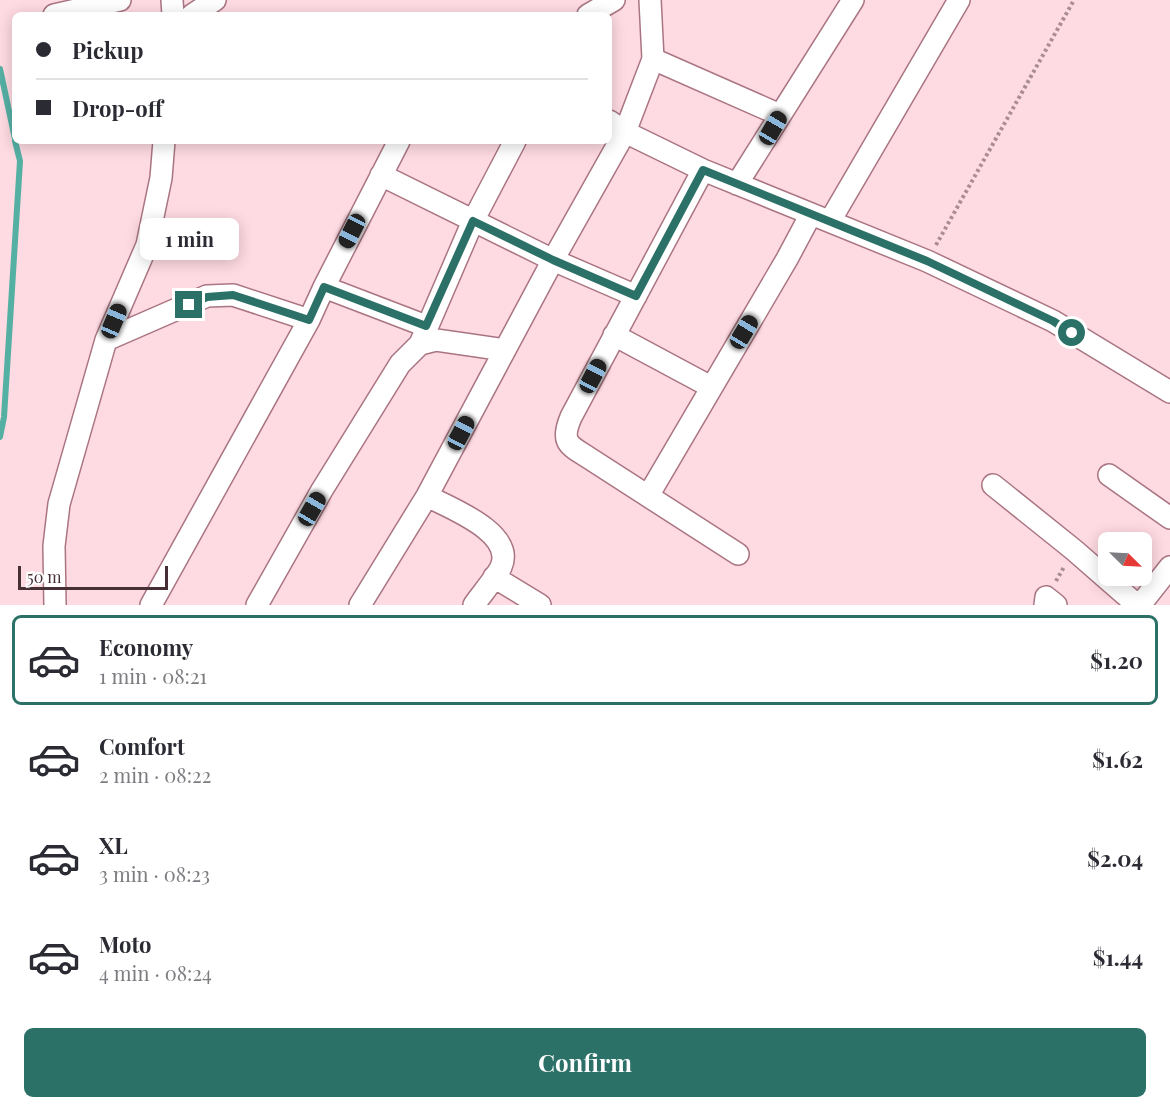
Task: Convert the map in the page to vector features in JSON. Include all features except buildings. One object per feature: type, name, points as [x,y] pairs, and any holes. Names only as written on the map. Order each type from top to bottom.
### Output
[{"type":"street","points":[[67,12],[120,0]]},
{"type":"street","points":[[197,12],[215,0]]},
{"type":"street","points":[[593,12],[614,0]]},
{"type":"street","points":[[650,0],[653,59],[617,126],[703,170],[927,261],[1053,321],[1170,392]]},
{"type":"street","points":[[737,183],[853,0]]},
{"type":"street","points":[[648,496],[788,259],[821,217],[959,0]]},
{"type":"street","points":[[653,59],[780,115]]},
{"type":"street","points":[[56,605],[54,546],[58,504],[106,340],[147,245],[161,178],[164,144]]},
{"type":"street","points":[[157,602],[309,320],[397,144]]},
{"type":"street","points":[[257,605],[322,490],[400,364],[423,335],[473,221],[513,144]]},
{"type":"street","points":[[360,605],[428,496],[553,260],[608,144]]},
{"type":"street","points":[[703,170],[571,417],[565,439],[569,445],[738,554]]},
{"type":"street","points":[[381,175],[553,260],[636,296]]},
{"type":"street","points":[[324,287],[423,335],[505,350]]},
{"type":"street","points":[[106,340],[207,297],[233,295],[309,320]]},
{"type":"street","points":[[614,335],[711,387]]},
{"type":"street","points":[[1109,475],[1170,518]]},
{"type":"street","points":[[993,485],[1138,605],[1166,580]]},
{"type":"street","points":[[428,496],[488,529],[500,544],[503,553],[501,567],[474,605]]},
{"type":"street","points":[[494,577],[540,605]]},
{"type":"path","points":[[927,261],[1074,0]]},
{"type":"path","points":[[1049,602],[1074,550]]},
{"type":"waterway","points":[[0,69],[12,125]]},
{"type":"waterway","points":[[0,437],[4,417],[20,161],[16,144]]},
{"type":"route","points":[[189,305],[207,297],[233,295],[309,320],[324,287],[426,326],[473,221],[553,260],[636,296],[703,170],[927,261],[1053,321],[1072,333]]}]
